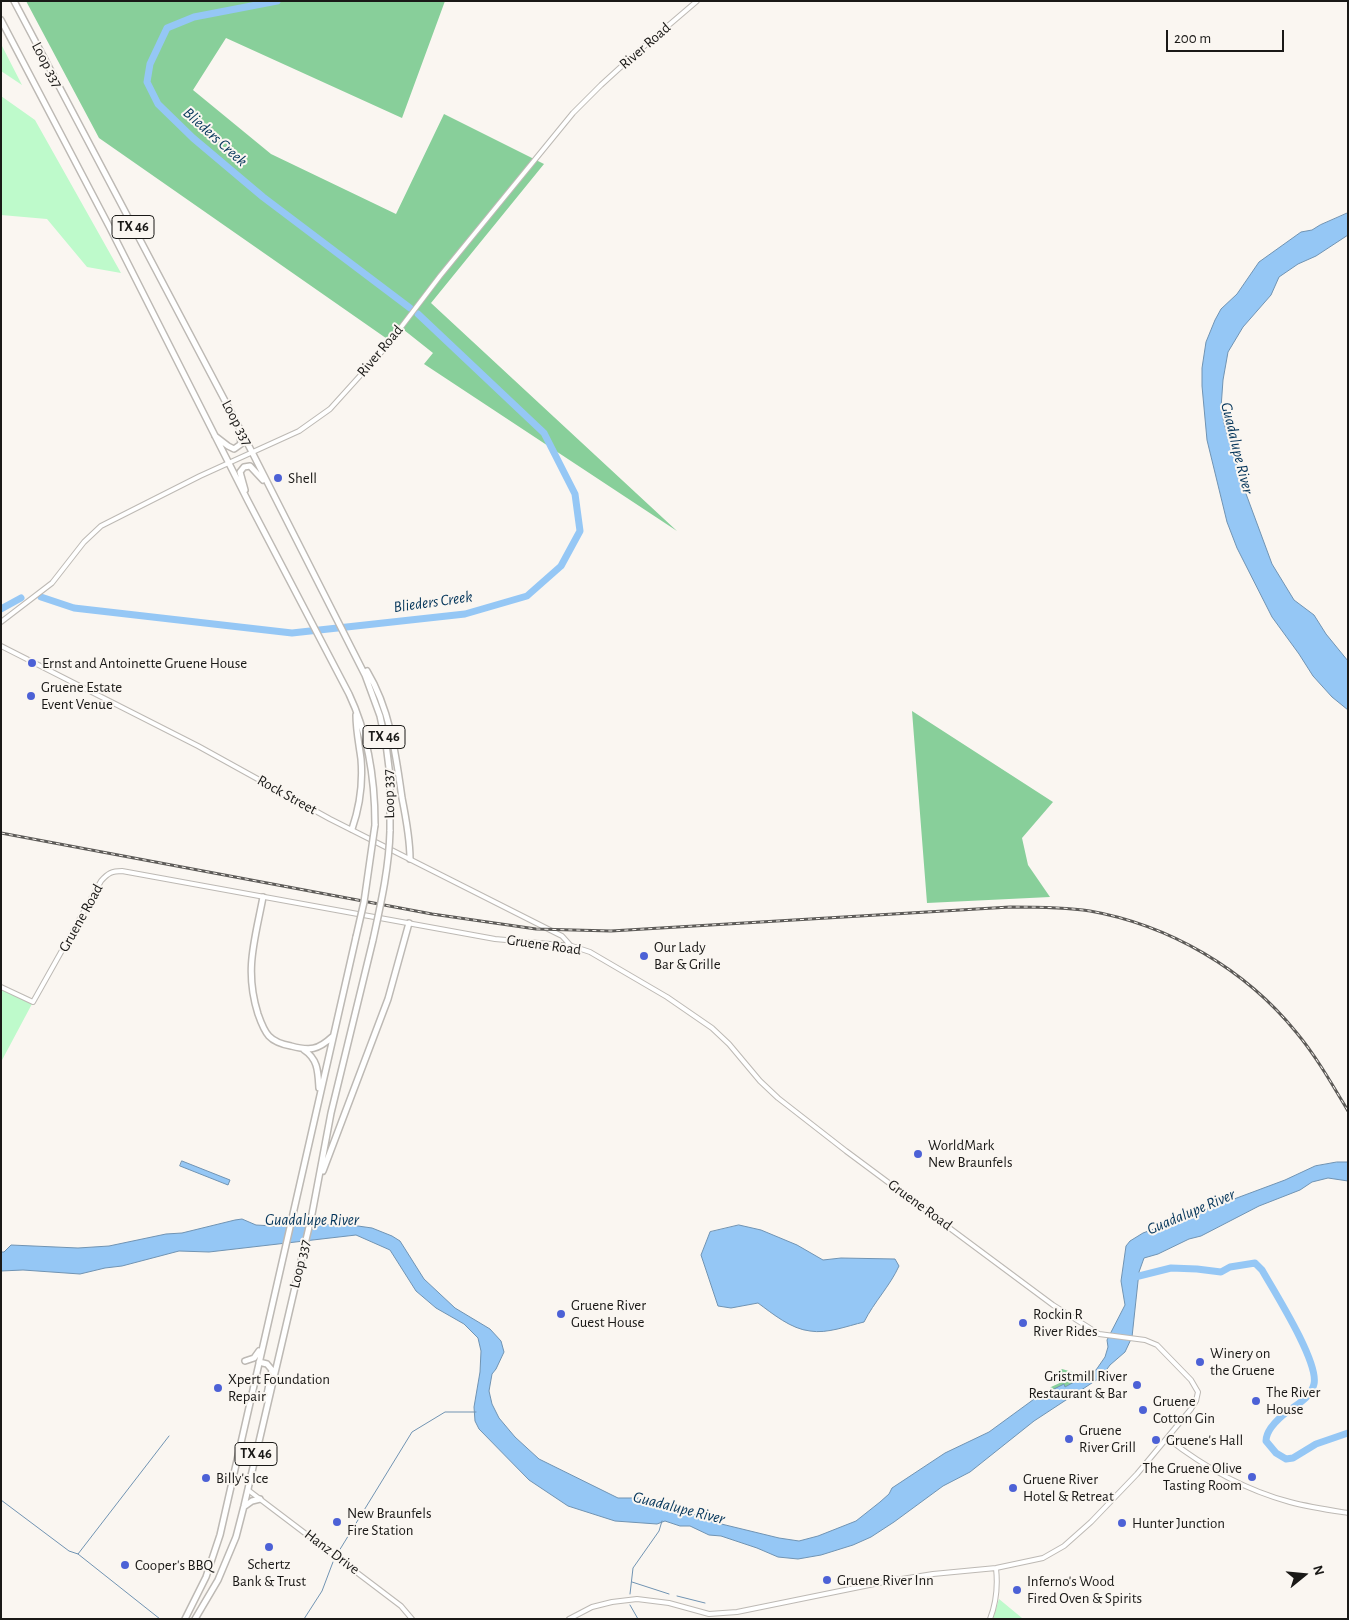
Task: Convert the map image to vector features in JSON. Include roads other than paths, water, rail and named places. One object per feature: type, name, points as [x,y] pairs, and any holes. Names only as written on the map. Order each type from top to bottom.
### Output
[{"type":"main road","name":"Loop 337","points":[[14,1],[252,452],[353,649],[374,696],[384,734],[390,776],[388,868],[373,940],[331,1113],[319,1183],[278,1366],[236,1537],[218,1580],[195,1619]]},
{"type":"main road","name":"Loop 337","points":[[1,20],[127,262],[213,434],[356,707],[371,771],[374,797],[375,825],[365,893],[279,1280],[216,1548],[206,1576],[185,1619]]},
{"type":"main road","points":[[213,434],[228,446],[236,448],[241,444],[239,428]]},
{"type":"main road","points":[[250,505],[240,472],[244,466],[253,468],[270,489]]},
{"type":"main road","points":[[353,649],[372,680],[392,738],[398,765],[409,840],[410,860]]},
{"type":"main road","points":[[352,829],[358,808],[361,784],[361,760],[356,727],[356,707]]},
{"type":"main road","points":[[263,897],[251,961],[251,986],[254,1000],[267,1035],[282,1044],[303,1049],[310,1054],[316,1063],[319,1096]]},
{"type":"main road","points":[[319,1183],[388,999],[409,923]]},
{"type":"main road","points":[[303,1049],[322,1046],[332,1037]]},
{"type":"main road","points":[[257,1372],[254,1367],[244,1361],[252,1360],[258,1355],[266,1319],[270,1316]]},
{"type":"main road","points":[[259,1362],[267,1364],[272,1370],[264,1408],[265,1416]]},
{"type":"main road","points":[[244,1506],[253,1500],[260,1499]]},
{"type":"street","name":"River Road","points":[[1,622],[52,583],[84,542],[101,526],[200,476],[299,431],[324,414],[386,347],[440,276],[574,113],[634,54],[698,1]]},
{"type":"street","name":"Rock Street","points":[[1,646],[198,746],[410,860],[562,936],[572,946]]},
{"type":"street","name":"Gruene Road","points":[[1,986],[33,1002],[101,881],[110,872],[122,870],[495,938],[572,946],[596,956],[667,997],[705,1023],[729,1044],[766,1086],[846,1151],[1053,1305],[1094,1332],[1109,1336],[1145,1340],[1156,1344],[1191,1380],[1198,1392],[1193,1406],[1116,1496],[1064,1546],[1054,1553],[1033,1561],[996,1568],[933,1574],[889,1581],[737,1612],[710,1614],[669,1604],[636,1599],[619,1600],[592,1607],[569,1619]]},
{"type":"street","points":[[1167,1438],[1195,1459],[1234,1481],[1291,1502],[1348,1513]]},
{"type":"street","name":"Hanz Drive","points":[[248,1490],[401,1606],[412,1619]]},
{"type":"street","points":[[990,1619],[998,1588],[996,1568]]},
{"type":"water","points":[[1348,213],[1348,235],[1279,277],[1271,295],[1243,327],[1228,352],[1221,408],[1242,483],[1272,564],[1294,600],[1314,615],[1326,634],[1348,661],[1348,710],[1332,697],[1313,676],[1272,617],[1237,548],[1227,522],[1207,440],[1202,368],[1206,342],[1215,320],[1221,309],[1237,294],[1259,262],[1301,232],[1312,230]]},
{"type":"water","points":[[182,1161],[230,1180],[228,1185],[180,1166]]},
{"type":"water","points":[[1348,1162],[1348,1181],[1328,1178],[1312,1182],[1300,1190],[1259,1206],[1201,1236],[1189,1239],[1158,1254],[1144,1258],[1139,1272],[1132,1337],[1125,1352],[1110,1365],[1101,1377],[1034,1421],[970,1472],[943,1486],[871,1537],[821,1555],[798,1559],[778,1557],[721,1536],[709,1535],[690,1526],[680,1526],[665,1521],[657,1524],[615,1521],[568,1506],[529,1480],[479,1429],[475,1421],[474,1407],[480,1372],[481,1351],[478,1338],[464,1324],[436,1308],[416,1291],[390,1250],[356,1235],[209,1252],[179,1251],[122,1266],[80,1274],[23,1270],[1,1271],[1,1252],[4,1252],[11,1245],[78,1248],[109,1246],[166,1234],[182,1233],[242,1219],[256,1225],[274,1226],[296,1223],[307,1226],[325,1224],[372,1228],[400,1241],[424,1279],[455,1308],[490,1329],[501,1341],[504,1352],[492,1374],[489,1391],[492,1404],[499,1418],[515,1437],[539,1459],[618,1498],[641,1498],[659,1507],[693,1514],[709,1521],[799,1541],[818,1536],[856,1521],[889,1494],[892,1488],[945,1453],[989,1432],[1041,1394],[1050,1396],[1054,1389],[1064,1384],[1065,1387],[1096,1370],[1105,1357],[1108,1347],[1107,1340],[1125,1305],[1121,1281],[1126,1246],[1130,1241],[1143,1233],[1285,1180],[1315,1166]]},
{"type":"water","points":[[739,1225],[761,1230],[797,1245],[823,1260],[841,1258],[895,1259],[899,1266],[864,1322],[817,1332],[803,1330],[782,1320],[758,1303],[731,1308],[718,1306],[701,1255],[710,1232]]},
{"type":"waterway","name":"Blieders Creek","points":[[277,1],[194,17],[167,28],[150,64],[147,82],[158,104],[193,138],[263,197],[410,308]]},
{"type":"waterway","name":"Blieders Creek","points":[[41,597],[74,608],[292,633],[465,614],[527,596],[561,566],[580,531],[575,494],[544,433],[418,314]]},
{"type":"waterway","name":"Blieders Creek","points":[[1,609],[21,598]]},
{"type":"waterway","points":[[1131,1278],[1171,1268],[1221,1272],[1230,1267],[1255,1263],[1262,1270],[1285,1309],[1303,1344],[1314,1374],[1314,1384],[1310,1393],[1274,1424],[1268,1432],[1266,1441],[1276,1453],[1286,1459],[1293,1458],[1316,1444],[1348,1433]]},
{"type":"waterway","points":[[339,1551],[412,1432],[445,1412],[476,1412]]},
{"type":"waterway","points":[[1,1500],[69,1551],[78,1554],[169,1436]]},
{"type":"waterway","name":"Guadalupe River","points":[[630,1594],[633,1568],[659,1531],[662,1521]]},
{"type":"waterway","points":[[78,1554],[160,1619]]},
{"type":"waterway","points":[[304,1619],[322,1591],[333,1562]]},
{"type":"waterway","points":[[632,1582],[669,1594]]},
{"type":"waterway","points":[[677,1596],[705,1603]]},
{"type":"waterway","points":[[630,1605],[638,1619]]},
{"type":"railway","points":[[1,833],[432,914],[536,929],[611,931],[1010,907],[1090,911],[1148,927],[1176,939],[1204,953],[1253,988],[1276,1009],[1303,1041],[1330,1080],[1348,1111]]},
{"type":"place","name":"Shell","points":[[278,478]]},
{"type":"place","name":"Ernst and Antoinette Gruene House","points":[[32,663]]},
{"type":"place","name":"Gruene Estate Event Venue","points":[[31,696]]},
{"type":"place","name":"Our Lady Bar & Grille","points":[[644,956]]},
{"type":"place","name":"WorldMark New Braunfels","points":[[918,1154]]},
{"type":"place","name":"Gruene River Guest House","points":[[561,1314]]},
{"type":"place","name":"Rockin R River Rides","points":[[1023,1323]]},
{"type":"place","name":"Winery on the Gruene","points":[[1200,1362]]},
{"type":"place","name":"Gristmill River Restaurant & Bar","points":[[1137,1385]]},
{"type":"place","name":"Xpert Foundation Repair","points":[[218,1388]]},
{"type":"place","name":"The River House","points":[[1256,1401]]},
{"type":"place","name":"Gruene Cotton Gin","points":[[1143,1410]]},
{"type":"place","name":"Gruene River Grill","points":[[1069,1439]]},
{"type":"place","name":"Gruene's Hall","points":[[1156,1440]]},
{"type":"place","name":"The Gruene Olive Tasting Room","points":[[1252,1477]]},
{"type":"place","name":"Billy's Ice","points":[[206,1478]]},
{"type":"place","name":"Gruene River Hotel & Retreat","points":[[1013,1488]]},
{"type":"place","name":"New Braunfels Fire Station","points":[[337,1522]]},
{"type":"place","name":"Hunter Junction","points":[[1122,1523]]},
{"type":"place","name":"Schertz Bank & Trust","points":[[269,1547]]},
{"type":"place","name":"Cooper's BBQ","points":[[125,1565]]},
{"type":"place","name":"Gruene River Inn","points":[[827,1580]]},
{"type":"place","name":"Inferno's Wood Fired Oven & Spirits","points":[[1017,1590]]}]
